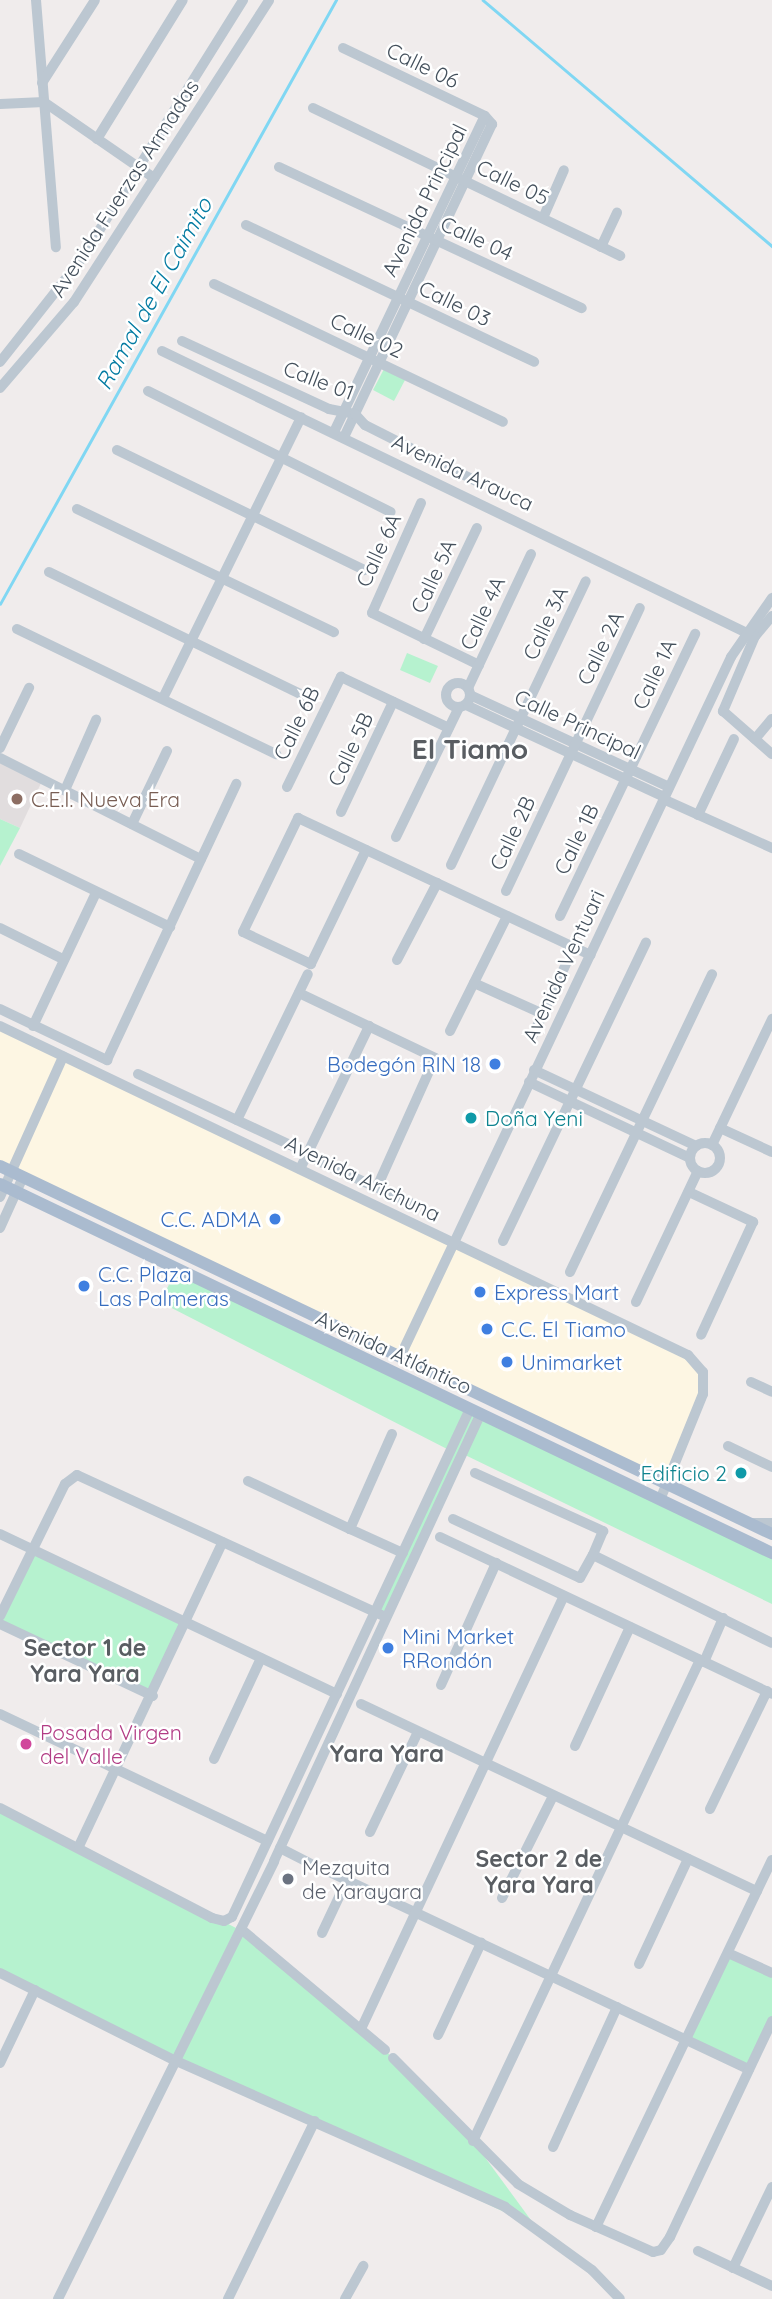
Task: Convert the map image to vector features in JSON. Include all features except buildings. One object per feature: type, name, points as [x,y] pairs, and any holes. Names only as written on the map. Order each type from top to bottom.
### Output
[{"type":"main road","name":"Avenida Atlántico","points":[[12,1172],[772,1534]]},
{"type":"main road","name":"Avenida Atlántico","points":[[6,1190],[772,1553]]},
{"type":"street","points":[[36,0],[56,247]]},
{"type":"street","points":[[42,83],[94,0]]},
{"type":"street","points":[[97,139],[183,0]]},
{"type":"street","name":"Avenida Fuerzas Armadas","points":[[0,362],[54,298],[139,168],[243,0]]},
{"type":"street","name":"Avenida Fuerzas Armadas","points":[[0,388],[58,325],[269,0]]},
{"type":"street","name":"Calle 06","points":[[344,48],[485,116]]},
{"type":"street","points":[[0,104],[44,102],[154,178]]},
{"type":"street","name":"Calle 05","points":[[313,108],[620,256]]},
{"type":"street","name":"Avenida Principal","points":[[339,435],[461,178],[492,126],[485,116]]},
{"type":"street","name":"Calle 04","points":[[279,167],[582,308]]},
{"type":"street","points":[[543,218],[564,170]]},
{"type":"street","points":[[601,247],[617,214]]},
{"type":"street","name":"Calle 03","points":[[246,225],[534,362]]},
{"type":"street","name":"Calle 02","points":[[214,284],[503,422]]},
{"type":"street","name":"Calle 01","points":[[182,341],[329,410],[350,412],[365,425],[476,481]]},
{"type":"street","name":"Avenida Arauca","points":[[162,351],[745,632]]},
{"type":"street","points":[[148,391],[391,512]]},
{"type":"street","points":[[163,698],[301,416]]},
{"type":"street","points":[[117,450],[364,570]]},
{"type":"street","name":"Calle 6A","points":[[421,503],[372,613],[424,639]]},
{"type":"street","points":[[77,509],[334,632]]},
{"type":"street","name":"Calle 5A","points":[[424,639],[477,528]]},
{"type":"street","name":"Calle 4A","points":[[396,837],[466,699],[531,554]]},
{"type":"street","points":[[49,572],[304,695]]},
{"type":"street","name":"Calle 3A","points":[[451,865],[586,581]]},
{"type":"street","name":"Avenida Ventuari","points":[[400,1357],[534,1070],[745,632],[772,598]]},
{"type":"street","name":"Calle 2A","points":[[573,748],[640,608]]},
{"type":"street","points":[[772,617],[750,645],[723,711],[772,754]]},
{"type":"street","points":[[17,629],[276,754]]},
{"type":"street","name":"Calle 1A","points":[[629,774],[695,634]]},
{"type":"street","points":[[424,639],[479,665]]},
{"type":"street","name":"Calle 6B","points":[[286,787],[341,677],[393,702]]},
{"type":"street","points":[[0,748],[29,688]]},
{"type":"street","name":"Calle Principal","points":[[466,699],[629,774],[666,794],[698,816],[772,848]]},
{"type":"street","points":[[393,702],[449,728]]},
{"type":"street","name":"Calle 5B","points":[[341,812],[393,702]]},
{"type":"street","points":[[755,739],[772,719]]},
{"type":"street","points":[[65,790],[96,720]]},
{"type":"street","points":[[698,816],[734,739]]},
{"type":"street","name":"Calle 2B","points":[[506,891],[573,748]]},
{"type":"street","points":[[132,824],[167,751]]},
{"type":"street","points":[[0,758],[201,859]]},
{"type":"street","name":"Calle 1B","points":[[560,916],[629,774]]},
{"type":"street","points":[[0,1009],[107,1060],[236,784]]},
{"type":"street","points":[[366,850],[311,964],[243,932],[298,818],[590,955]]},
{"type":"street","points":[[19,855],[170,927]]},
{"type":"street","points":[[397,960],[437,883]]},
{"type":"street","points":[[33,1026],[96,893]]},
{"type":"street","points":[[450,1031],[507,916]]},
{"type":"street","points":[[0,928],[63,959]]},
{"type":"street","points":[[503,1241],[646,942]]},
{"type":"street","points":[[533,1035],[566,964]]},
{"type":"street","points":[[237,1120],[308,974]]},
{"type":"street","points":[[570,1272],[712,974]]},
{"type":"street","points":[[474,983],[543,1014]]},
{"type":"street","points":[[299,993],[435,1058],[377,1188]]},
{"type":"street","points":[[698,1171],[709,1172],[719,1162],[712,1145],[772,1019]]},
{"type":"street","name":"Avenida Arichuna","points":[[0,1026],[678,1349],[703,1372],[700,1404],[667,1484]]},
{"type":"street","points":[[300,1169],[369,1026]]},
{"type":"street","points":[[0,1228],[12,1172],[63,1057]]},
{"type":"street","points":[[534,1070],[696,1146],[712,1145]]},
{"type":"street","points":[[138,1074],[297,1148]]},
{"type":"street","points":[[529,1082],[690,1158],[698,1171]]},
{"type":"street","points":[[720,1128],[772,1152]]},
{"type":"street","points":[[690,1158],[696,1146]]},
{"type":"street","points":[[318,1161],[409,1202]]},
{"type":"street","points":[[636,1302],[698,1171]]},
{"type":"street","points":[[689,1192],[753,1222],[701,1335]]},
{"type":"street","points":[[751,1382],[772,1392]]},
{"type":"street","points":[[0,1808],[224,1921],[235,1912],[403,1553],[476,1412]]},
{"type":"street","points":[[58,2299],[280,1848],[387,1618],[476,1412]]},
{"type":"street","points":[[350,1529],[393,1434]]},
{"type":"street","points":[[728,1446],[772,1467]]},
{"type":"street","points":[[453,1519],[580,1578],[593,1555],[603,1531],[475,1473]]},
{"type":"street","points":[[0,1616],[65,1483],[77,1475],[387,1618]]},
{"type":"street","points":[[248,1481],[403,1553]]},
{"type":"street","points":[[660,1500],[667,1484]]},
{"type":"street","points":[[750,1523],[772,1523]]},
{"type":"street","points":[[0,1534],[337,1694]]},
{"type":"street","points":[[440,1537],[769,1693],[710,1809]]},
{"type":"street","points":[[79,1846],[188,1623],[223,1542]]},
{"type":"street","points":[[593,1555],[772,1643]]},
{"type":"street","points":[[441,1685],[496,1563]]},
{"type":"street","points":[[361,2029],[564,1596]]},
{"type":"street","points":[[473,2141],[723,1618]]},
{"type":"street","points":[[0,1624],[153,1696]]},
{"type":"street","points":[[575,1746],[630,1627]]},
{"type":"street","points":[[214,1759],[261,1658]]},
{"type":"street","points":[[361,1704],[757,1891]]},
{"type":"street","points":[[0,1714],[268,1841]]},
{"type":"street","points":[[370,1832],[418,1732]]},
{"type":"street","points":[[502,1898],[553,1796]]},
{"type":"street","points":[[280,1848],[749,2069]]},
{"type":"street","points":[[639,1964],[688,1859]]},
{"type":"street","points":[[596,2227],[772,1860]]},
{"type":"street","points":[[322,1933],[348,1881]]},
{"type":"street","points":[[241,1929],[389,2054],[473,2141],[526,2190],[648,2251],[661,2250],[772,2021]]},
{"type":"street","points":[[438,2035],[481,1944]]},
{"type":"street","points":[[728,1953],[772,1973]]},
{"type":"street","points":[[0,1973],[174,2060],[505,2207],[572,2254],[620,2299]]},
{"type":"street","points":[[0,2063],[35,1990]]},
{"type":"street","points":[[553,2147],[617,2007]]},
{"type":"street","points":[[228,2299],[315,2121]]},
{"type":"street","points":[[733,2268],[772,2187]]},
{"type":"street","points":[[698,2251],[772,2286]]},
{"type":"street","points":[[345,2299],[363,2266]]},
{"type":"shaded area","name":"C.E.I. Nueva Era","points":[[0,758],[43,779],[20,828],[0,819]]},
{"type":"shaded area","points":[[0,1026],[678,1349],[704,1377],[667,1484],[0,1166]]},
{"type":"green space","points":[[384,369],[405,380],[394,401],[373,390]]},
{"type":"green space","points":[[407,653],[438,666],[430,683],[400,670]]},
{"type":"green space","points":[[0,819],[20,828],[0,866]]},
{"type":"green space","points":[[177,1269],[772,1553],[772,1604],[463,1454],[387,1618],[376,1612],[451,1451],[160,1302]]},
{"type":"green space","points":[[32,1549],[188,1623],[153,1696],[0,1624]]},
{"type":"green space","points":[[0,1808],[240,1930],[385,2050],[473,2141],[536,2227],[0,1973]]},
{"type":"green space","points":[[728,1953],[772,1973],[772,2021],[749,2069],[686,2039]]},
{"type":"waterway","name":"Ramal de El Caimito","points":[[0,604],[336,0]]},
{"type":"waterway","points":[[483,0],[772,246]]},
{"type":"place","name":"C.E.I. Nueva Era","points":[[17,799]]},
{"type":"place","name":"Bodegón RIN 18","points":[[495,1064]]},
{"type":"place","name":"Doña Yeni","points":[[471,1118]]},
{"type":"place","name":"C.C. ADMA","points":[[275,1219]]},
{"type":"place","name":"C.C. Plaza Las Palmeras","points":[[84,1286]]},
{"type":"place","name":"Express Mart","points":[[480,1292]]},
{"type":"place","name":"C.C. El Tiamo","points":[[487,1329]]},
{"type":"place","name":"Unimarket","points":[[507,1362]]},
{"type":"place","name":"Edificio 2","points":[[741,1473]]},
{"type":"place","name":"Mini Market RRondón","points":[[388,1648]]},
{"type":"place","name":"Posada Virgen del Valle","points":[[26,1744]]},
{"type":"place","name":"Mezquita de Yarayara","points":[[288,1879]]},
{"type":"district","name":"El Tiamo","points":[[470,749]]},
{"type":"district","name":"Sector 1 de Yara Yara","points":[[85,1661]]},
{"type":"district","name":"Yara Yara","points":[[387,1754]]},
{"type":"district","name":"Sector 2 de Yara Yara","points":[[539,1872]]}]
